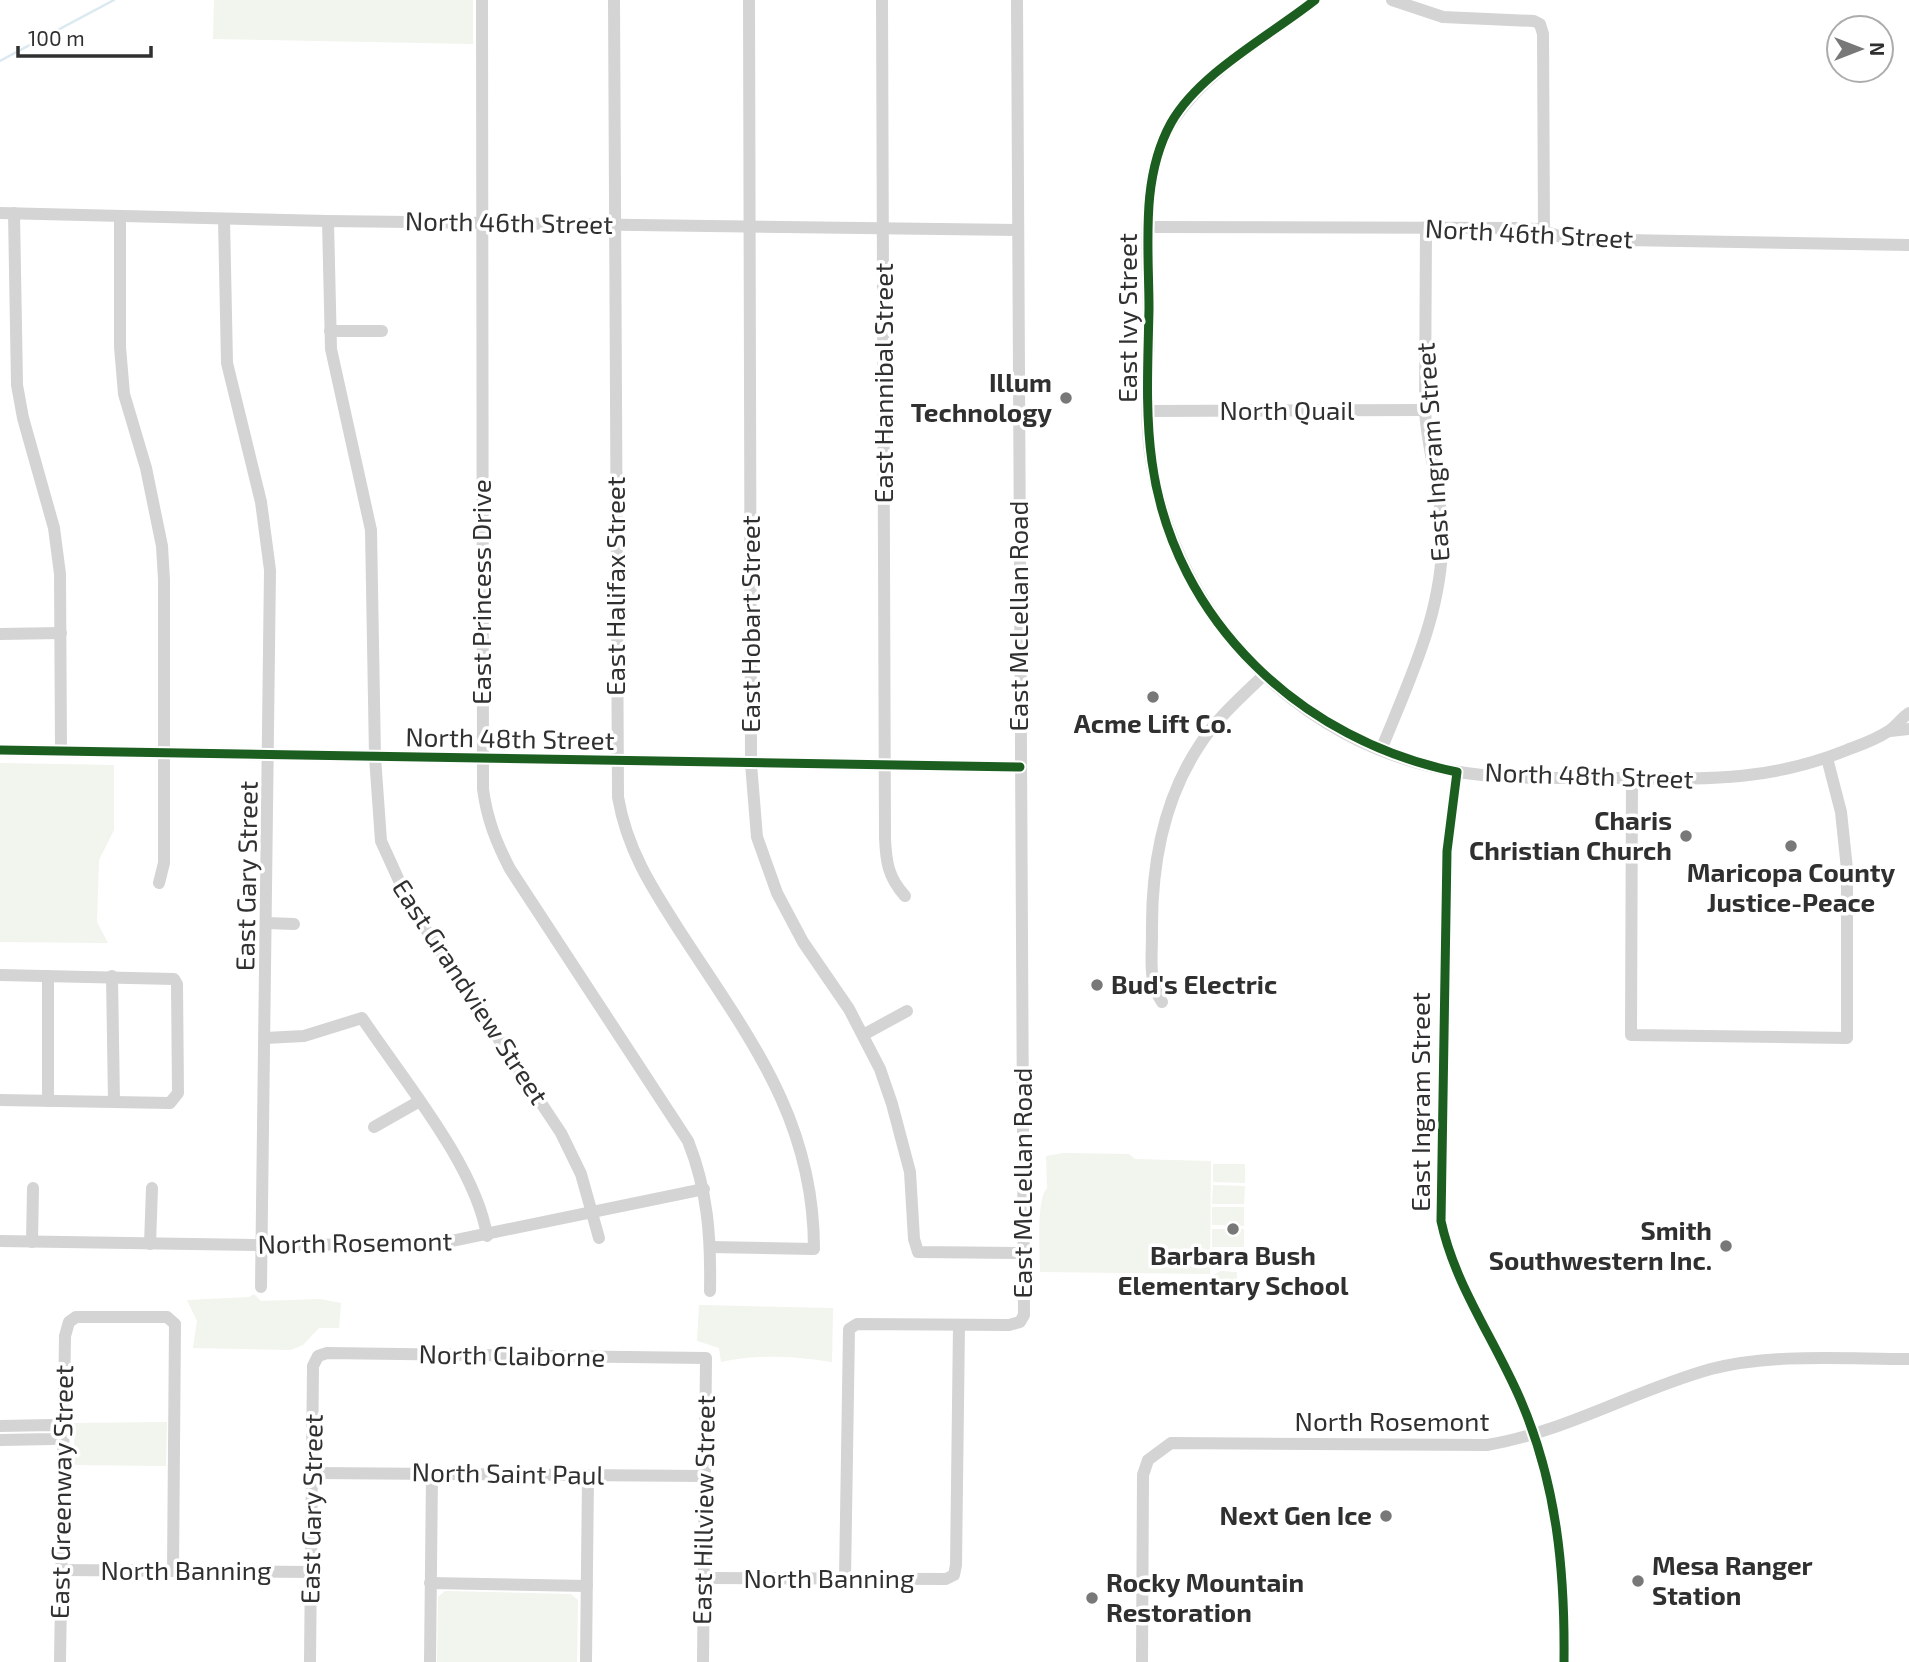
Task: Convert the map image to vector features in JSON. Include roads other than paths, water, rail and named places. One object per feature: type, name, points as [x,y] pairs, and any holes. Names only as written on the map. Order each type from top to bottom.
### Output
[{"type":"street","name":"East Princess Drive","points":[[482,0],[483,789],[493,837],[510,869],[679,1124],[704,1189],[710,1247],[710,1291]]},
{"type":"street","name":"East Halifax Street","points":[[614,0],[618,797],[629,846],[786,1103],[808,1174],[814,1249],[710,1247]]},
{"type":"street","name":"East Hobart Street","points":[[749,0],[751,764],[757,837],[777,893],[803,942],[863,1035],[880,1069],[904,1140],[918,1252],[1023,1253]]},
{"type":"street","name":"East Hannibal Street","points":[[882,0],[886,865],[892,881],[905,896]]},
{"type":"street","name":"East McLellan Road","points":[[959,1325],[1009,1325],[1020,1322],[1024,1315],[1017,0]]},
{"type":"street","name":"East Ivy Street","points":[[1264,675],[1229,638],[1199,597],[1173,544],[1152,462],[1148,411],[1149,227],[1154,167],[1172,121],[1209,80],[1315,0]]},
{"type":"street","points":[[1392,0],[1443,17],[1534,21],[1540,24],[1543,34],[1544,232]]},
{"type":"street","name":"North 46th Street","points":[[0,213],[328,221],[1018,230]]},
{"type":"street","points":[[14,213],[17,385],[23,418],[54,528],[60,574],[61,751]]},
{"type":"street","points":[[120,216],[120,347],[124,394],[146,468],[162,546],[164,863],[159,883]]},
{"type":"street","name":"East Gary Street","points":[[223,219],[227,363],[261,502],[270,570],[270,755],[261,1287]]},
{"type":"street","name":"East Grandview Street","points":[[328,221],[330,331],[335,369],[371,530],[375,757],[382,841],[403,894],[561,1133],[581,1174],[599,1238]]},
{"type":"street","name":"North 46th Street","points":[[1149,227],[1515,228],[1567,239],[1909,245]]},
{"type":"street","name":"East Ingram Street","points":[[1381,750],[1425,639],[1441,570],[1442,526],[1427,439],[1425,410],[1426,227]]},
{"type":"street","points":[[330,331],[382,331]]},
{"type":"street","name":"North Quail","points":[[1148,411],[1425,410]]},
{"type":"street","points":[[0,634],[61,633]]},
{"type":"street","points":[[1162,1002],[1154,992],[1152,978],[1152,901],[1161,834],[1171,804],[1198,747],[1216,722],[1264,675]]},
{"type":"street","name":"North 48th Street","points":[[1264,675],[1309,712],[1348,736],[1381,750],[1457,772],[1632,778],[1739,778],[1827,758],[1891,731],[1909,729]]},
{"type":"street","name":"North 48th Street","points":[[1891,731],[1909,713]]},
{"type":"street","name":"North 48th Street","points":[[0,750],[1020,767]]},
{"type":"street","points":[[1632,778],[1631,1035],[1847,1038],[1846,859],[1841,813],[1827,758]]},
{"type":"street","name":"East Ingram Street","points":[[1457,772],[1448,825],[1446,868],[1441,1221],[1457,1276],[1534,1433],[1549,1484],[1561,1546],[1564,1662]]},
{"type":"street","points":[[267,923],[295,924]]},
{"type":"street","points":[[0,975],[168,977],[177,984],[178,1093],[170,1103],[0,1100]]},
{"type":"street","points":[[48,976],[48,1101]]},
{"type":"street","points":[[111,976],[114,1102]]},
{"type":"street","points":[[863,1035],[906,1011]]},
{"type":"street","points":[[265,1038],[304,1037],[362,1018],[468,1177],[484,1214],[487,1236]]},
{"type":"street","points":[[374,1127],[418,1102]]},
{"type":"street","points":[[32,1241],[33,1188]]},
{"type":"street","points":[[150,1244],[152,1188]]},
{"type":"street","name":"North Rosemont","points":[[0,1241],[414,1246],[487,1236],[704,1189]]},
{"type":"street","name":"East Greenway Street","points":[[60,1662],[65,1336],[69,1322],[76,1317],[172,1319],[175,1329],[173,1571]]},
{"type":"street","points":[[845,1579],[849,1329],[857,1324],[959,1325]]},
{"type":"street","name":"North Banning","points":[[704,1578],[946,1579],[954,1575],[957,1564],[959,1325]]},
{"type":"street","name":"North Claiborne","points":[[318,1356],[327,1353],[706,1358]]},
{"type":"street","name":"East Gary Street","points":[[310,1662],[313,1366],[318,1356]]},
{"type":"street","name":"East Hillview Street","points":[[703,1662],[706,1358]]},
{"type":"street","name":"North Rosemont","points":[[1142,1662],[1143,1475],[1149,1460],[1157,1451],[1171,1443],[1487,1445],[1534,1433],[1669,1382],[1734,1364],[1909,1359]]},
{"type":"street","points":[[0,1426],[53,1425],[63,1432],[53,1439],[0,1440]]},
{"type":"street","name":"North Saint Paul","points":[[313,1472],[704,1476]]},
{"type":"street","points":[[430,1662],[432,1474]]},
{"type":"street","points":[[586,1662],[588,1475]]},
{"type":"street","name":"North Banning","points":[[60,1570],[311,1572]]},
{"type":"street","points":[[430,1583],[587,1586]]},
{"type":"waterway","points":[[0,61],[114,0]]},
{"type":"place","name":"Illum Technology","points":[[1066,398]]},
{"type":"place","name":"Acme Lift Co.","points":[[1153,697]]},
{"type":"place","name":"Charis Christian Church","points":[[1686,836]]},
{"type":"place","name":"Maricopa County Justice-Peace","points":[[1791,846]]},
{"type":"place","name":"Bud's Electric","points":[[1097,985]]},
{"type":"place","name":"Barbara Bush Elementary School","points":[[1233,1229]]},
{"type":"place","name":"Smith Southwestern Inc.","points":[[1726,1246]]},
{"type":"place","name":"Next Gen Ice","points":[[1386,1516]]},
{"type":"place","name":"Mesa Ranger Station","points":[[1638,1581]]},
{"type":"place","name":"Rocky Mountain Restoration","points":[[1092,1598]]}]
